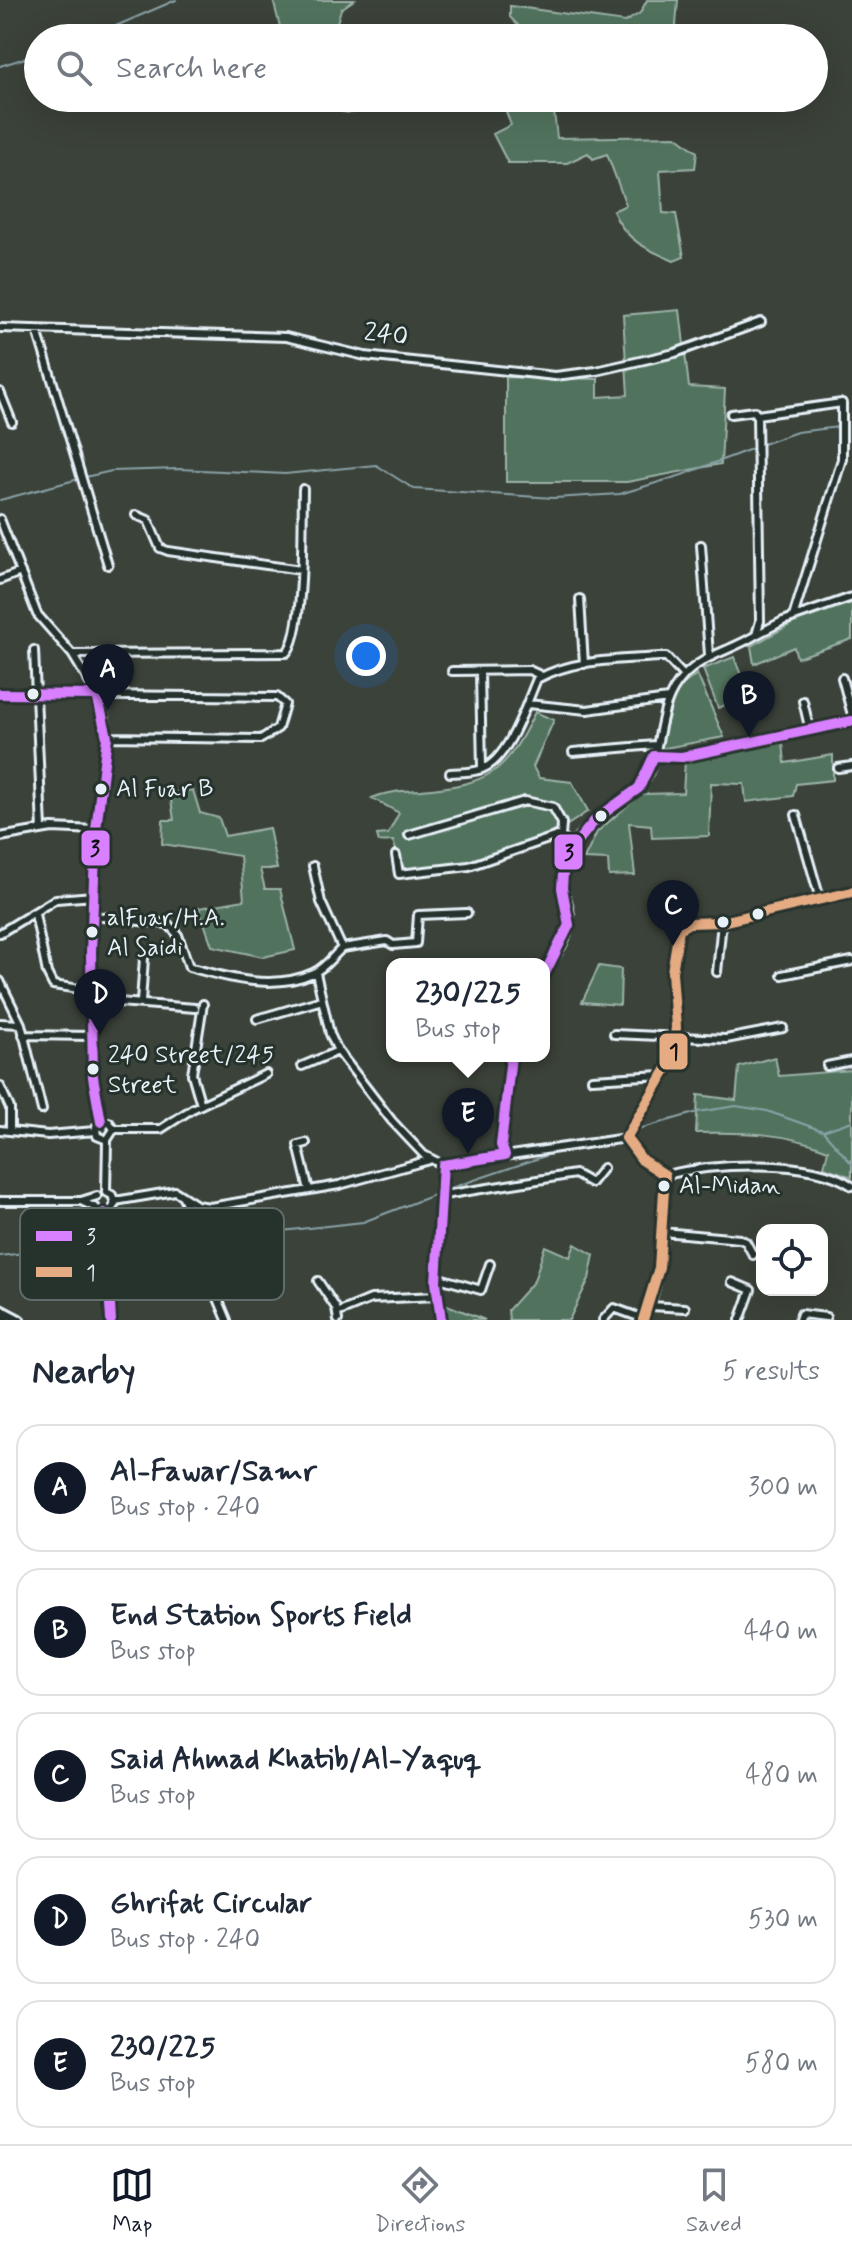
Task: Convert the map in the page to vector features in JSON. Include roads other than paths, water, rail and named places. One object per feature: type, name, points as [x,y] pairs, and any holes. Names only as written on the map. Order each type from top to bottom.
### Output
[{"type":"main road","points":[[0,1310],[19,1320]]},
{"type":"street","name":"240","points":[[0,328],[286,337],[365,356],[555,376],[596,371],[663,356],[761,322]]},
{"type":"street","points":[[37,330],[108,565]]},
{"type":"street","points":[[0,392],[12,422]]},
{"type":"street","points":[[757,415],[842,403],[842,459],[793,617]]},
{"type":"street","points":[[731,414],[754,411],[757,415],[760,621],[756,635]]},
{"type":"street","points":[[72,654],[286,653],[292,647],[299,607],[303,489]]},
{"type":"street","points":[[136,515],[148,520],[157,543],[168,551],[301,570]]},
{"type":"street","points":[[0,519],[37,614],[72,654],[97,695],[107,737],[96,830],[93,916],[93,1077],[101,1122],[95,1131]]},
{"type":"street","points":[[701,545],[709,655]]},
{"type":"street","points":[[0,580],[21,572]]},
{"type":"street","points":[[550,963],[569,925],[561,872],[570,850],[596,819],[639,788],[654,756],[668,699],[684,676],[709,655],[740,645],[793,617],[852,597]]},
{"type":"street","points":[[580,599],[584,664]]},
{"type":"street","points":[[34,650],[42,829]]},
{"type":"street","points":[[450,773],[482,769],[501,753],[528,704],[537,679],[542,676],[584,664],[666,657],[684,676]]},
{"type":"street","points":[[452,671],[529,670],[542,676]]},
{"type":"street","points":[[480,672],[482,769]]},
{"type":"street","points":[[654,756],[682,757],[810,731],[852,718],[842,678]]},
{"type":"street","points":[[0,694],[277,697],[285,704],[278,728],[261,739],[107,737]]},
{"type":"street","points":[[528,704],[587,710],[668,699]]},
{"type":"street","points":[[803,701],[810,731]]},
{"type":"street","points":[[573,752],[655,745]]},
{"type":"street","points":[[838,768],[852,766]]},
{"type":"street","points":[[409,835],[525,801],[553,807],[562,823],[561,837],[570,850]]},
{"type":"street","points":[[796,815],[820,899]]},
{"type":"street","points":[[0,837],[42,829],[96,830]]},
{"type":"street","points":[[396,855],[399,874],[469,866],[549,837],[561,837]]},
{"type":"street","points":[[313,866],[321,902],[342,948]]},
{"type":"street","points":[[626,1138],[673,1058],[672,972],[679,929],[689,923],[722,922],[852,892]]},
{"type":"street","points":[[0,933],[56,899],[94,896]]},
{"type":"street","points":[[93,916],[168,924],[178,935],[189,967],[219,976],[280,982],[316,973],[342,948],[387,941],[393,945],[416,943],[418,915],[467,913]]},
{"type":"street","points":[[35,914],[47,973],[53,985],[93,996],[141,1002],[148,1007],[195,1008]]},
{"type":"street","points":[[717,972],[722,922]]},
{"type":"street","points":[[141,1002],[144,958]]},
{"type":"street","points":[[782,975],[852,961]]},
{"type":"street","points":[[316,973],[338,1051],[392,1121],[430,1160],[443,1165],[500,1152],[518,1154],[626,1138]]},
{"type":"street","points":[[0,981],[21,1024],[42,1110]]},
{"type":"street","points":[[257,1019],[322,1000]]},
{"type":"street","points":[[201,1105],[192,1074],[203,1004]]},
{"type":"street","points":[[0,1023],[21,1024]]},
{"type":"street","points":[[614,1034],[742,1038],[783,1028]]},
{"type":"street","points":[[23,1035],[93,1036]]},
{"type":"street","points":[[302,1066],[338,1051]]},
{"type":"street","points":[[827,1066],[852,1061]]},
{"type":"street","points":[[500,1152],[510,1062]]},
{"type":"street","points":[[114,1129],[161,1129],[201,1105],[266,1074]]},
{"type":"street","points":[[592,1079],[662,1075]]},
{"type":"street","points":[[0,1086],[9,1102],[10,1131]]},
{"type":"street","points":[[101,1122],[109,1122],[114,1129]]},
{"type":"street","points":[[114,1129],[107,1140],[106,1192],[115,1201]]},
{"type":"street","points":[[0,1130],[48,1135],[95,1131]]},
{"type":"street","points":[[95,1131],[99,1138],[107,1140]]},
{"type":"street","points":[[626,1138],[640,1160],[665,1175],[699,1167],[799,1169],[852,1186]]},
{"type":"street","points":[[306,1143],[298,1145],[309,1190]]},
{"type":"street","points":[[115,1201],[159,1191],[182,1194],[197,1205],[210,1207],[309,1190],[430,1160]]},
{"type":"street","points":[[441,1320],[436,1277],[444,1195],[443,1165]]},
{"type":"street","points":[[444,1195],[575,1174],[591,1183],[603,1168]]},
{"type":"street","points":[[603,1320],[614,1308],[644,1320],[651,1306],[663,1232],[665,1175]]},
{"type":"street","points":[[0,1201],[81,1201],[106,1192]]},
{"type":"street","points":[[182,1194],[188,1208]]},
{"type":"street","points":[[81,1201],[96,1208],[97,1196]]},
{"type":"street","points":[[113,1208],[115,1201]]},
{"type":"street","points":[[663,1232],[740,1239],[746,1242],[753,1255]]},
{"type":"street","points":[[436,1277],[481,1290],[490,1264]]},
{"type":"street","points":[[318,1281],[338,1317],[371,1299],[437,1296]]},
{"type":"street","points":[[732,1282],[751,1290],[740,1320]]},
{"type":"street","points":[[219,1300],[227,1320]]},
{"type":"street","points":[[651,1306],[685,1308]]},
{"type":"street","points":[[799,1320],[801,1314],[826,1317]]},
{"type":"waterway","points":[[120,24],[176,0]]},
{"type":"waterway","points":[[0,66],[24,58]]},
{"type":"waterway","points":[[760,445],[797,432],[839,427]]},
{"type":"waterway","points":[[85,477],[112,471],[179,469],[285,474],[376,465],[414,489],[554,498],[620,494],[754,448]]},
{"type":"waterway","points":[[0,500],[79,479]]},
{"type":"waterway","points":[[632,1131],[698,1112],[736,1106],[767,1111],[823,1131],[852,1164]]},
{"type":"waterway","points":[[823,1131],[852,1121]]},
{"type":"waterway","points":[[609,1138],[626,1133]]},
{"type":"waterway","points":[[445,1190],[560,1151]]},
{"type":"waterway","points":[[284,1231],[363,1222],[439,1193]]},
{"type":"waterway","points":[[0,1256],[20,1253]]},
{"type":"place","name":"Al-Fawar/Samr","points":[[108,710]]},
{"type":"place","name":"End Station Sports Field","points":[[749,737]]},
{"type":"place","name":"Al Fuar B","points":[[101,789]]},
{"type":"place","name":"alFuar/H.A. Al Saidi","points":[[92,932]]},
{"type":"place","name":"Said Ahmad Khatib/Al-Yaquq","points":[[673,946]]},
{"type":"place","name":"Ghrifat Circular","points":[[100,1035]]},
{"type":"place","name":"240 Street/245 Street","points":[[93,1069]]},
{"type":"place","name":"230/225","points":[[468,1154]]},
{"type":"place","name":"Al-Midan","points":[[664,1186]]}]
